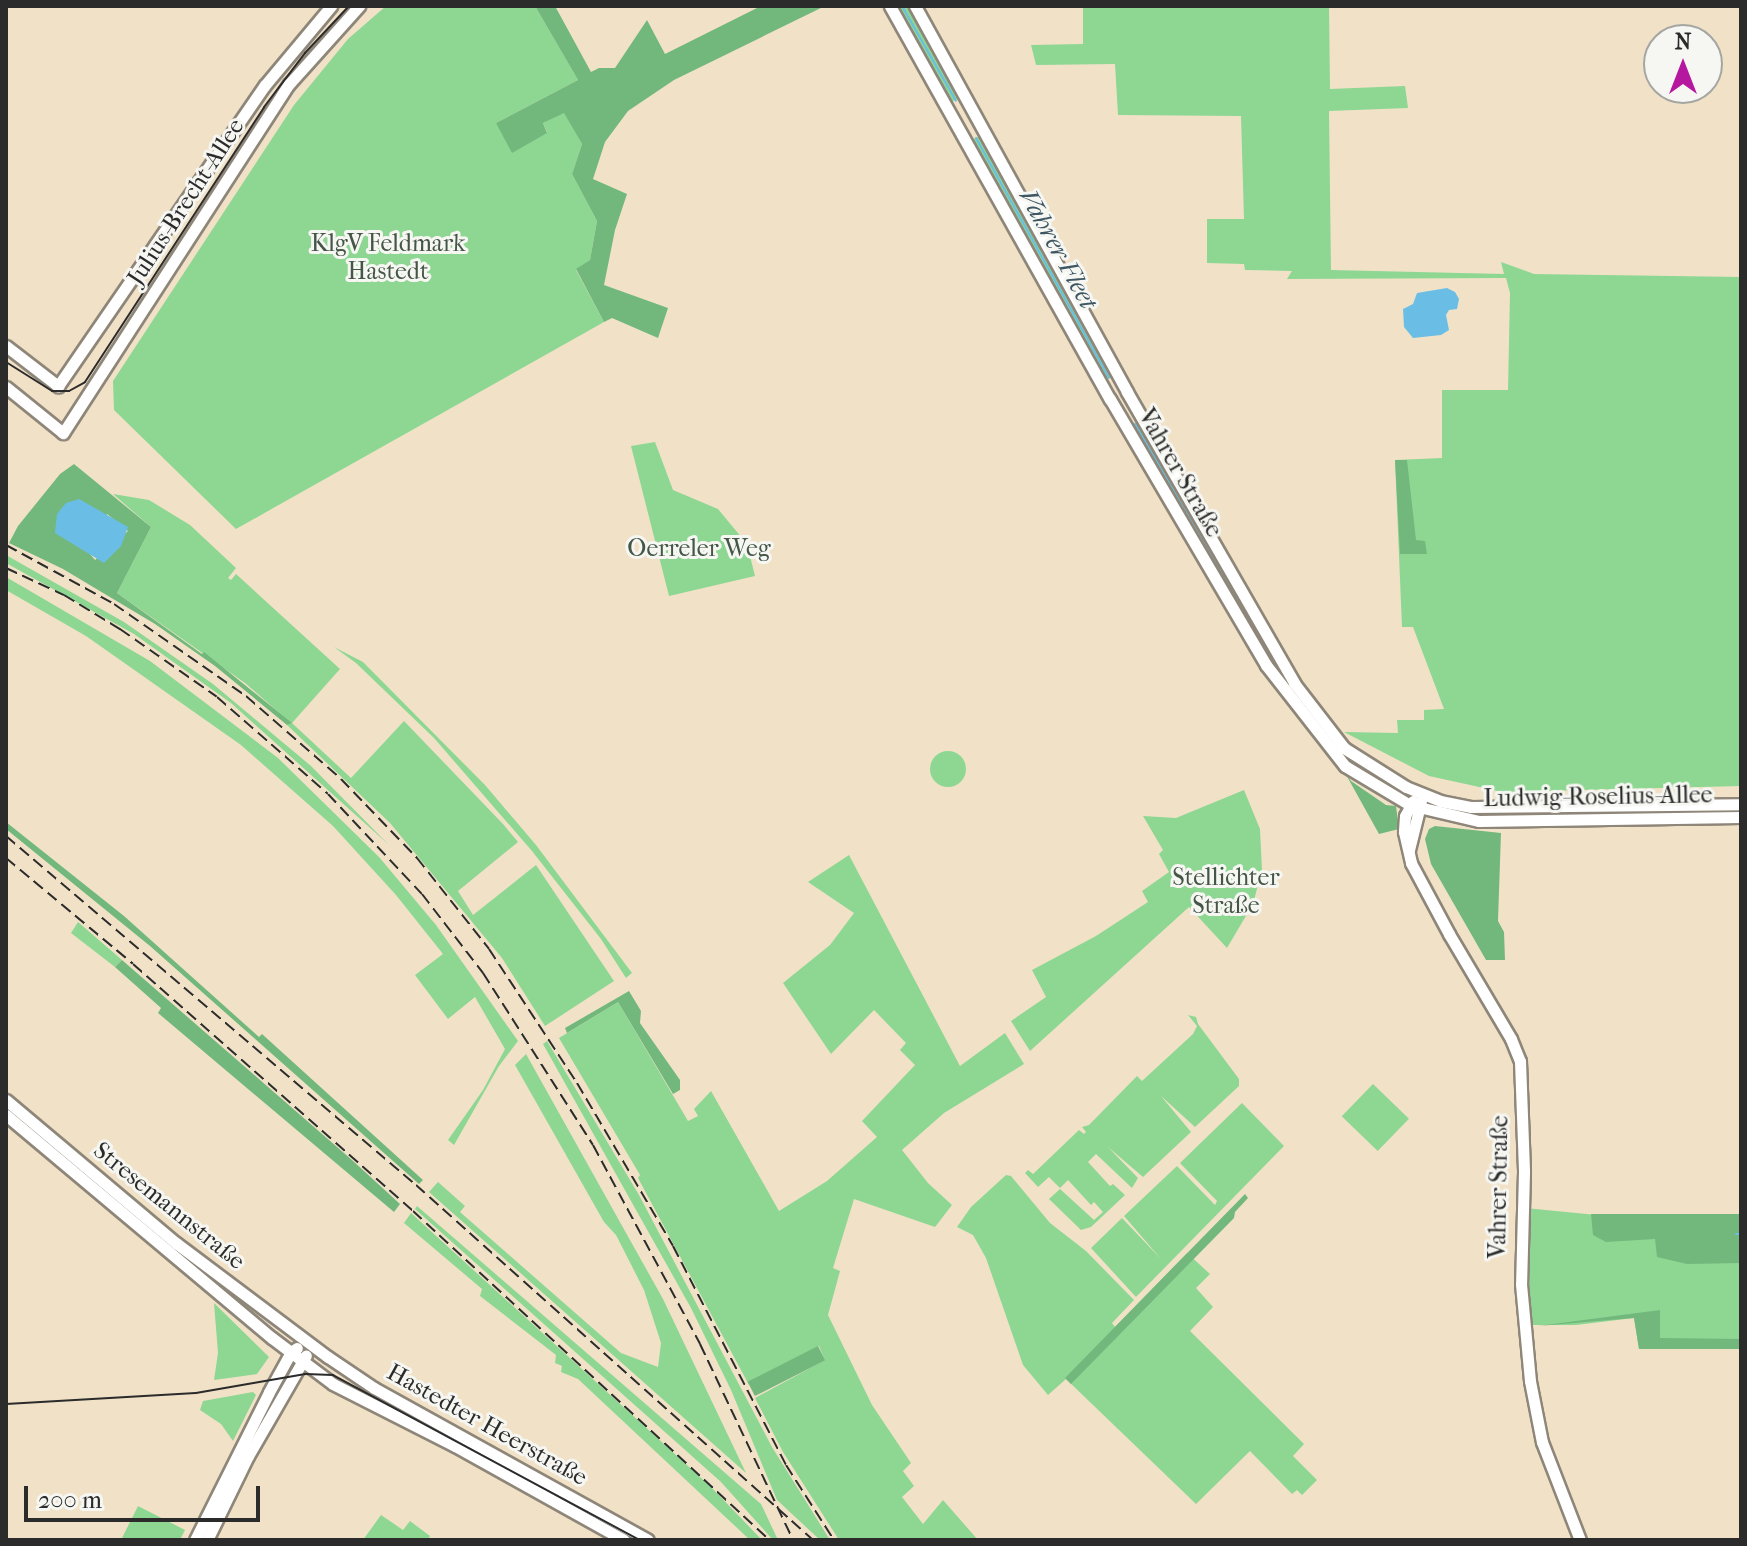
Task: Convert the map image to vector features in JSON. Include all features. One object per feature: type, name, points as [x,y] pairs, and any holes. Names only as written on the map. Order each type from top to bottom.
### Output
[{"type":"main road","name":"Julius-Brecht-Allee","points":[[6,346],[58,386],[272,75],[331,6]]},
{"type":"main road","name":"Julius-Brecht-Allee","points":[[6,387],[63,433],[289,84],[359,6]]},
{"type":"main road","name":"Vahrer Straße","points":[[890,6],[1110,399],[1266,665],[1345,766],[1415,807]]},
{"type":"main road","name":"Vahrer Straße","points":[[915,6],[1127,392],[1306,701],[1344,748],[1378,772],[1421,793],[1415,807],[1408,855],[1449,934],[1517,1051],[1524,1172],[1521,1284],[1530,1381],[1542,1442],[1580,1540]]},
{"type":"main road","name":"Ludwig-Roselius-Allee","points":[[1421,793],[1440,801],[1483,809],[1741,804]]},
{"type":"main road","name":"Ludwig-Roselius-Allee","points":[[1415,807],[1458,818],[1503,823],[1741,817]]},
{"type":"main road","name":"Stresemannstraße","points":[[6,1100],[176,1243],[308,1342]]},
{"type":"main road","name":"Stresemannstraße","points":[[6,1115],[291,1352]]},
{"type":"main road","points":[[195,1540],[291,1352],[308,1342]]},
{"type":"main road","points":[[207,1540],[248,1456],[304,1362],[308,1342]]},
{"type":"main road","name":"Hastedter Heerstraße","points":[[308,1342],[374,1388],[648,1540]]},
{"type":"main road","name":"Hastedter Heerstraße","points":[[291,1352],[363,1401],[455,1446],[624,1540]]},
{"type":"green space","name":"KlgV Feldmark Hastedt","points":[[386,6],[535,6],[578,80],[496,123],[547,132],[543,123],[564,112],[582,144],[572,174],[597,221],[590,260],[576,270],[604,322],[236,529],[114,410],[113,381],[294,105],[348,39]]},
{"type":"green space","points":[[535,6],[555,6],[591,72],[599,68],[615,68],[647,20],[665,54],[761,6],[825,6],[674,80],[628,111],[605,142],[593,179],[627,194],[615,230],[604,285],[668,308],[658,338],[612,318],[604,322],[576,269],[590,260],[597,221],[572,174],[582,144],[564,113],[543,123],[547,133],[512,153],[496,123],[578,80]]},
{"type":"green space","points":[[895,6],[910,6],[961,98],[950,102]]},
{"type":"green space","points":[[1083,6],[1329,6],[1330,89],[1405,86],[1408,108],[1329,111],[1331,270],[1504,274],[1501,262],[1534,274],[1741,277],[1741,786],[1502,792],[1429,776],[1344,732],[1398,733],[1397,720],[1424,720],[1424,710],[1444,709],[1413,627],[1402,627],[1395,460],[1442,458],[1442,390],[1508,390],[1510,293],[1506,278],[1287,279],[1292,271],[1245,270],[1244,264],[1207,263],[1207,219],[1244,219],[1241,116],[1118,115],[1115,64],[1036,65],[1031,45],[1083,44]]},
{"type":"green space","points":[[981,135],[1114,376],[1106,380],[972,140]]},
{"type":"green space","points":[[1139,421],[1300,699],[1272,667],[1131,426]]},
{"type":"green space","name":"Oerreler Weg","points":[[655,442],[673,490],[718,509],[747,544],[755,576],[669,596],[631,446]]},
{"type":"green space","points":[[1395,460],[1407,460],[1416,540],[1425,541],[1427,554],[1400,554]]},
{"type":"green space","points":[[74,464],[151,527],[117,593],[202,654],[204,652],[292,723],[287,725],[215,666],[155,624],[63,569],[9,543],[18,526],[60,474]],"holes":[[[107,514],[128,531],[95,560],[90,554]]]},
{"type":"green space","points":[[113,494],[149,500],[190,525],[236,568],[228,578],[231,580],[236,574],[340,669],[292,723],[351,778],[404,721],[503,824],[518,842],[458,891],[473,915],[536,865],[614,981],[545,1026],[502,958],[390,823],[287,725],[291,723],[245,683],[117,593],[151,527]]},
{"type":"green space","points":[[6,555],[124,622],[213,684],[311,766],[388,844],[231,703],[134,634],[6,563]]},
{"type":"green space","points":[[6,577],[150,661],[278,758],[379,857],[436,925],[518,1041],[499,1066],[454,1145],[448,1140],[483,1090],[505,1049],[475,997],[448,1019],[415,975],[443,954],[396,895],[333,826],[241,745],[86,636],[6,590]]},
{"type":"green space","points":[[334,647],[363,662],[485,785],[536,845],[632,973],[626,978],[601,939],[532,851],[434,738],[356,663]]},
{"type":"green space","points":[[948,751],[961,756],[966,769],[961,782],[948,787],[935,782],[930,769],[935,756]]},
{"type":"green space","points":[[1344,771],[1351,781],[1386,805],[1396,806],[1399,829],[1379,834]]},
{"type":"green space","name":"Stellichter Straße","points":[[1244,790],[1260,829],[1262,870],[1253,904],[1227,948],[1189,907],[1030,1051],[1011,1021],[1046,997],[1032,970],[1096,936],[1148,902],[1142,891],[1169,872],[1159,854],[1163,850],[1143,816],[1176,818]]},
{"type":"green space","points":[[6,822],[124,916],[259,1037],[262,1034],[423,1180],[419,1184],[150,946],[6,829]]},
{"type":"green space","points":[[1435,826],[1501,833],[1498,921],[1504,932],[1505,960],[1486,960],[1431,864],[1425,839],[1429,829]]},
{"type":"green space","points":[[849,855],[960,1066],[1005,1033],[1024,1064],[944,1113],[902,1150],[928,1183],[952,1205],[935,1227],[854,1199],[833,1268],[840,1271],[828,1315],[872,1405],[911,1463],[903,1471],[914,1486],[902,1497],[923,1524],[943,1500],[978,1540],[839,1540],[783,1452],[755,1398],[825,1360],[819,1346],[749,1385],[638,1178],[640,1175],[559,1038],[618,1002],[688,1121],[698,1116],[694,1109],[711,1091],[779,1211],[827,1181],[877,1137],[862,1121],[915,1065],[900,1050],[906,1043],[874,1010],[831,1054],[783,983],[830,945],[854,913],[808,882]]},
{"type":"green space","points":[[78,922],[122,960],[115,967],[71,933]]},
{"type":"green space","points":[[122,960],[400,1204],[394,1212],[158,1013],[161,1008],[115,967]]},
{"type":"green space","points":[[629,991],[641,1011],[640,1023],[680,1080],[680,1090],[673,1094],[618,1002],[567,1033],[565,1028]]},
{"type":"green space","points":[[1188,1015],[1196,1017],[1239,1079],[1239,1086],[1195,1127],[1161,1096],[1191,1132],[1143,1177],[1108,1147],[1138,1178],[1132,1188],[1096,1154],[1088,1162],[1110,1186],[1113,1184],[1125,1195],[1091,1227],[1081,1230],[1049,1199],[1060,1189],[1094,1220],[1103,1212],[1094,1202],[1091,1205],[1068,1180],[1060,1188],[1049,1177],[1038,1187],[1025,1173],[1028,1170],[1033,1174],[1079,1130],[1084,1134],[1086,1132],[1082,1127],[1089,1125],[1137,1076],[1142,1081],[1193,1034],[1197,1026]]},
{"type":"green space","points":[[547,1041],[639,1195],[772,1447],[830,1540],[820,1540],[777,1500],[731,1390],[691,1308],[543,1044]]},
{"type":"green space","points":[[526,1054],[663,1299],[746,1473],[429,1192],[438,1182],[465,1206],[460,1212],[621,1353],[658,1367],[661,1343],[644,1290],[616,1235],[604,1222],[515,1065]]},
{"type":"green space","points":[[1373,1084],[1409,1119],[1378,1151],[1342,1116]]},
{"type":"green space","points":[[1242,1103],[1284,1146],[1136,1297],[1091,1248],[1122,1218],[1161,1259],[1124,1216],[1177,1166],[1215,1205],[1217,1201],[1180,1163]]},
{"type":"green space","points":[[1006,1175],[1011,1176],[1050,1223],[1086,1251],[1134,1300],[1112,1323],[1115,1327],[1187,1253],[1210,1274],[1196,1288],[1213,1307],[1190,1331],[1304,1444],[1293,1456],[1317,1480],[1302,1495],[1297,1490],[1292,1494],[1250,1451],[1196,1504],[1066,1379],[1048,1395],[1023,1365],[986,1258],[973,1235],[957,1227],[971,1207]]},
{"type":"green space","points":[[1245,1194],[1248,1198],[1235,1212],[1234,1218],[1071,1384],[1065,1378]]},
{"type":"green space","points":[[417,1206],[761,1504],[778,1540],[773,1540],[721,1482],[415,1209]]},
{"type":"green space","points":[[1525,1208],[1607,1216],[1741,1214],[1741,1339],[1639,1349],[1634,1318],[1576,1325],[1528,1325]]},
{"type":"green space","points":[[411,1213],[711,1487],[762,1540],[750,1540],[578,1379],[561,1372],[562,1366],[555,1363],[556,1355],[480,1296],[482,1289],[404,1223]]},
{"type":"green space","points":[[1591,1214],[1741,1214],[1741,1263],[1687,1264],[1657,1257],[1655,1239],[1606,1242],[1593,1235]]},
{"type":"green space","points":[[214,1303],[269,1357],[257,1374],[214,1380],[218,1353]]},
{"type":"green space","points":[[1660,1310],[1660,1338],[1741,1339],[1741,1349],[1639,1349],[1634,1318],[1538,1326]]},
{"type":"green space","points":[[818,1346],[825,1360],[755,1396],[748,1382]]},
{"type":"green space","points":[[253,1392],[256,1395],[233,1441],[221,1424],[200,1410],[203,1401]]},
{"type":"green space","points":[[138,1506],[185,1530],[180,1540],[121,1540]]},
{"type":"green space","points":[[381,1515],[403,1530],[410,1521],[430,1536],[428,1540],[363,1540]]},
{"type":"water","points":[[1447,288],[1455,292],[1459,299],[1457,309],[1449,310],[1446,315],[1449,330],[1441,335],[1413,338],[1404,327],[1403,309],[1413,304],[1417,293]]},
{"type":"water","points":[[79,499],[128,527],[121,546],[104,563],[55,533],[57,514],[66,503]]},
{"type":"waterway","name":"Vahrer Fleet","points":[[902,6],[956,101]]},
{"type":"waterway","name":"Vahrer Fleet","points":[[976,138],[1109,378]]},
{"type":"waterway","name":"Vahrer Fleet","points":[[1135,424],[1262,643]]},
{"type":"waterway","points":[[1736,1234],[1741,1234]]},
{"type":"tram line","points":[[6,362],[52,391],[69,391],[85,382],[264,107],[305,53],[349,6]]},
{"type":"tram line","points":[[6,1404],[196,1393],[305,1374],[333,1375],[640,1540]]},
{"type":"railway","points":[[6,545],[114,604],[246,696],[341,779],[417,858],[489,949],[577,1083],[673,1246],[786,1465],[834,1540]]},
{"type":"railway","points":[[6,568],[64,595],[120,629],[217,697],[328,794],[422,894],[483,973],[593,1145],[700,1344],[793,1540]]},
{"type":"railway","points":[[6,836],[416,1185],[813,1540]]},
{"type":"railway","points":[[6,858],[133,964],[413,1211],[769,1540]]}]
